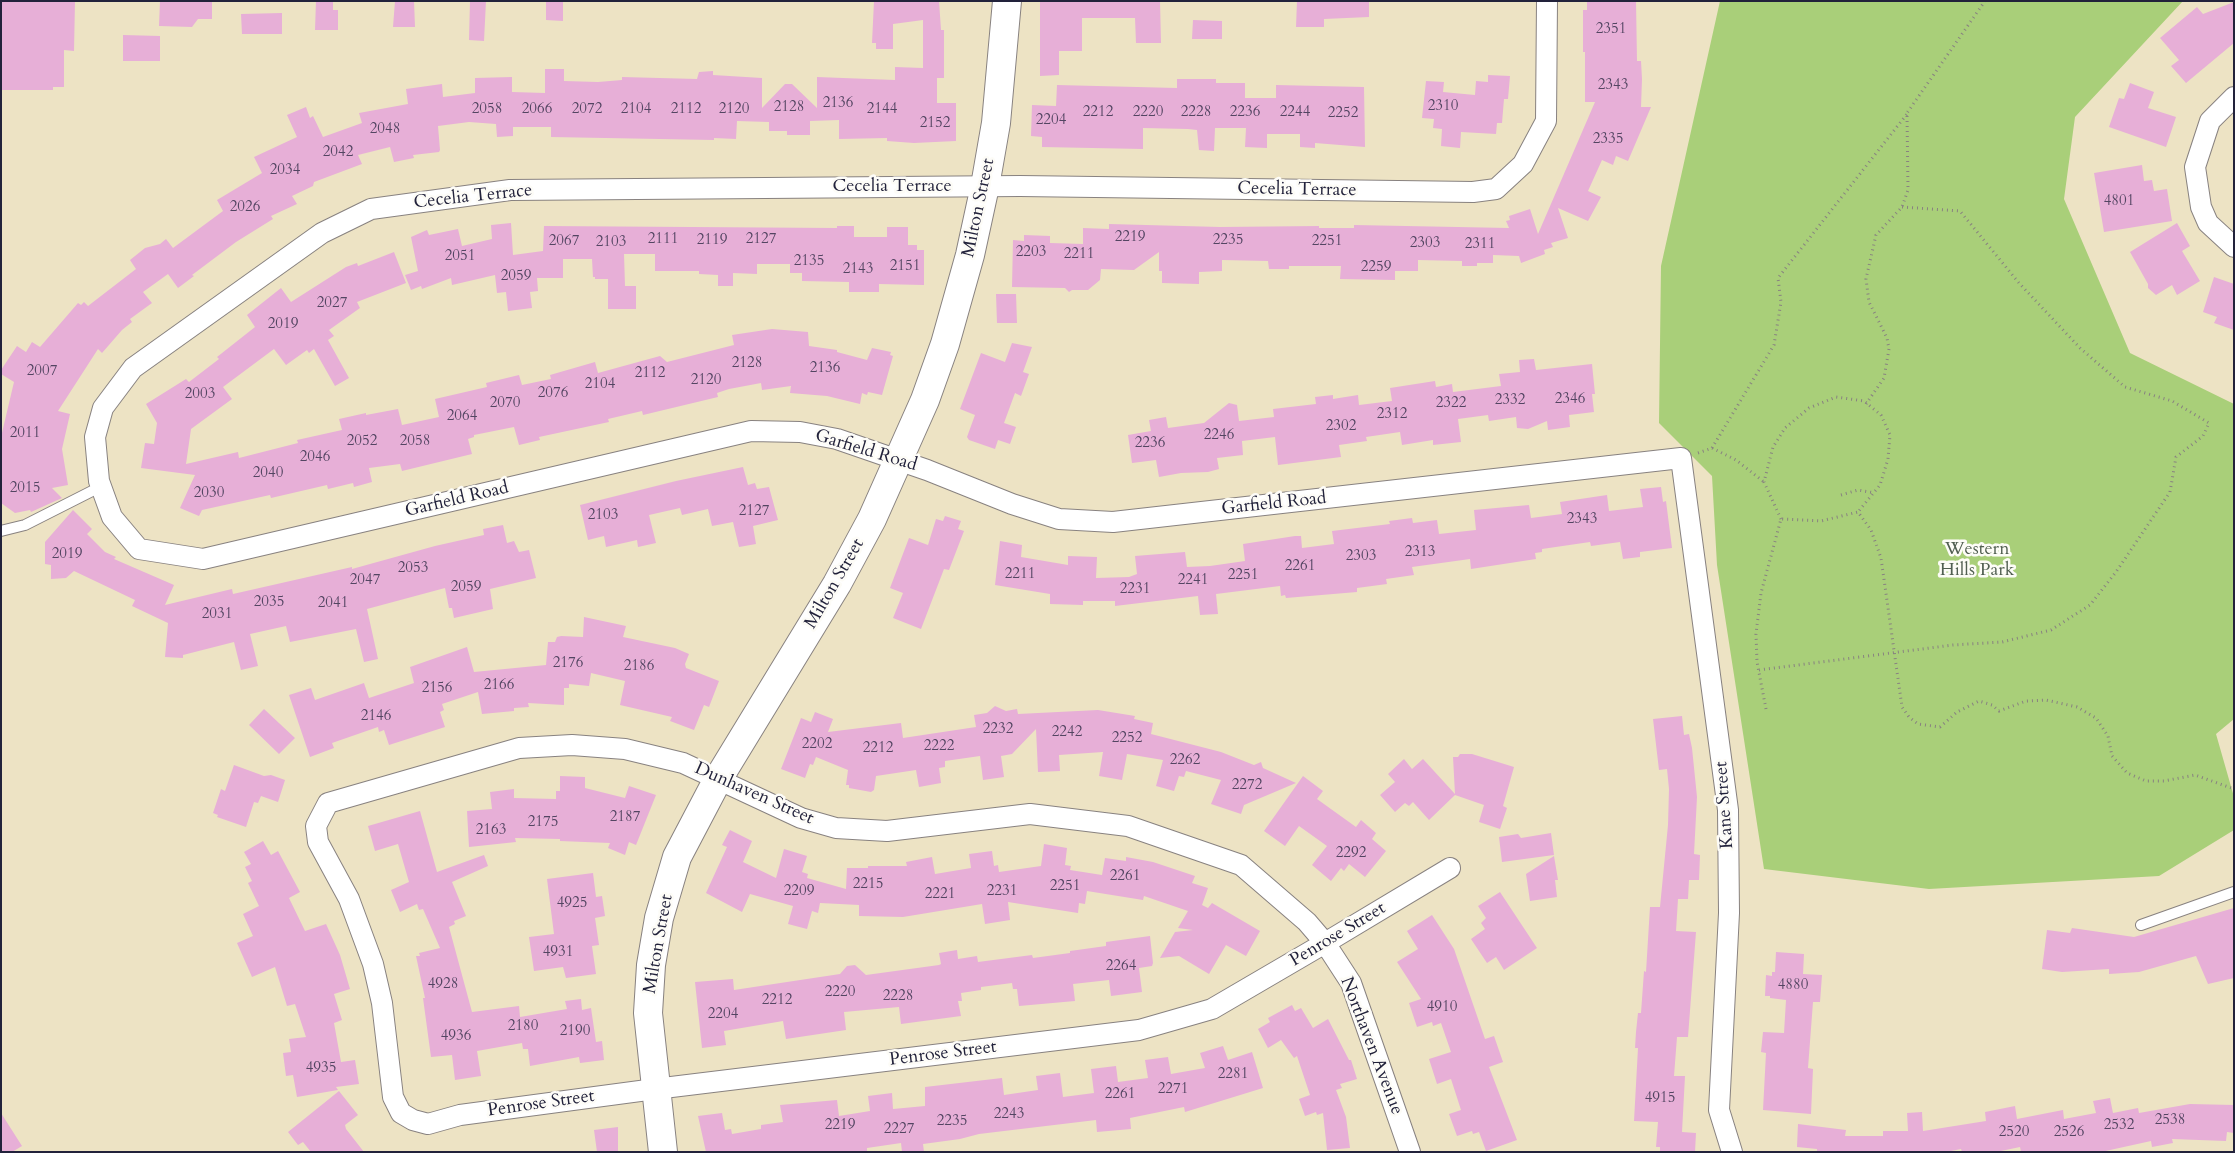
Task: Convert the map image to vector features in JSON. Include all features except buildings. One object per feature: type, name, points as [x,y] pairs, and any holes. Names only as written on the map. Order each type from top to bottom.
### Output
[{"type":"main road","name":"Milton Street","points":[[663,1152],[648,1013],[651,965],[659,918],[677,857],[718,779],[837,584],[899,462],[945,344],[970,255],[985,186],[999,93],[1007,1]]},
{"type":"street","name":"Cecelia Terrace","points":[[133,368],[322,233],[371,209],[510,190],[985,186],[1473,192],[1496,189],[1523,164],[1546,121],[1547,1]]},
{"type":"street","points":[[2234,97],[2210,121],[2195,167],[2201,207],[2208,223],[2234,246]]},
{"type":"street","name":"Garfield Road","points":[[133,368],[103,408],[95,437],[102,486],[112,517],[139,549],[203,559],[751,431],[800,432],[837,439],[899,462],[927,470],[1012,504],[1059,519],[1113,522],[1681,458]]},
{"type":"street","name":"Kane Street","points":[[1681,458],[1728,810],[1729,913],[1719,1110],[1732,1152]]},
{"type":"street","name":"Dunhaven Street","points":[[400,1113],[393,1097],[382,1003],[373,964],[349,899],[318,842],[316,826],[328,803],[519,748],[572,745],[625,750],[683,763],[801,818],[836,828],[887,831],[1030,814],[1128,826],[1240,865],[1307,922],[1325,942]]},
{"type":"street","name":"Penrose Street","points":[[400,1113],[413,1120],[428,1124],[460,1115],[655,1089],[1139,1030],[1212,1009],[1450,868]]},
{"type":"street","name":"Northaven Avenue","points":[[1325,942],[1351,983],[1410,1152]]},
{"type":"lane","points":[[1,531],[25,525],[102,486]]},
{"type":"lane","points":[[2140,925],[2234,892]]},
{"type":"path","points":[[1681,458],[1712,448],[1774,344],[1781,302],[1778,278],[1907,114],[1985,1]]},
{"type":"path","points":[[1866,404],[1884,378],[1889,349],[1887,338],[1870,302],[1866,279],[1876,235],[1902,207],[1909,180],[1907,114]]},
{"type":"path","points":[[1758,670],[1895,652],[2010,640],[2051,630],[2090,605],[2170,492],[2176,457],[2204,436],[2209,423],[2172,401],[2126,387],[2080,348],[2026,290],[1960,211],[1902,207]]},
{"type":"path","points":[[1764,482],[1773,447],[1785,428],[1809,408],[1836,397],[1864,401],[1881,415],[1890,436],[1888,459],[1880,485],[1858,512],[1821,521],[1781,519]]},
{"type":"path","points":[[1712,448],[1736,460],[1764,482],[1781,519],[1761,593],[1756,634],[1758,670],[1766,709]]},
{"type":"path","points":[[1842,494],[1858,490],[1874,493]]},
{"type":"path","points":[[1858,512],[1872,530],[1881,558],[1902,707],[1909,717],[1918,724],[1940,727],[1957,712],[1979,701],[1992,705],[1999,710],[2026,701],[2046,700],[2077,707],[2096,718],[2108,736],[2112,756],[2127,773],[2146,781],[2164,781],[2195,775],[2234,789]]},
{"type":"green space","name":"Western Hills Park","points":[[1720,1],[2183,1],[2075,117],[2064,199],[2130,353],[2234,404],[2234,719],[2216,734],[2234,797],[2234,830],[2159,876],[1929,889],[1764,869],[1717,565],[1712,476],[1659,423],[1661,266]]}]
